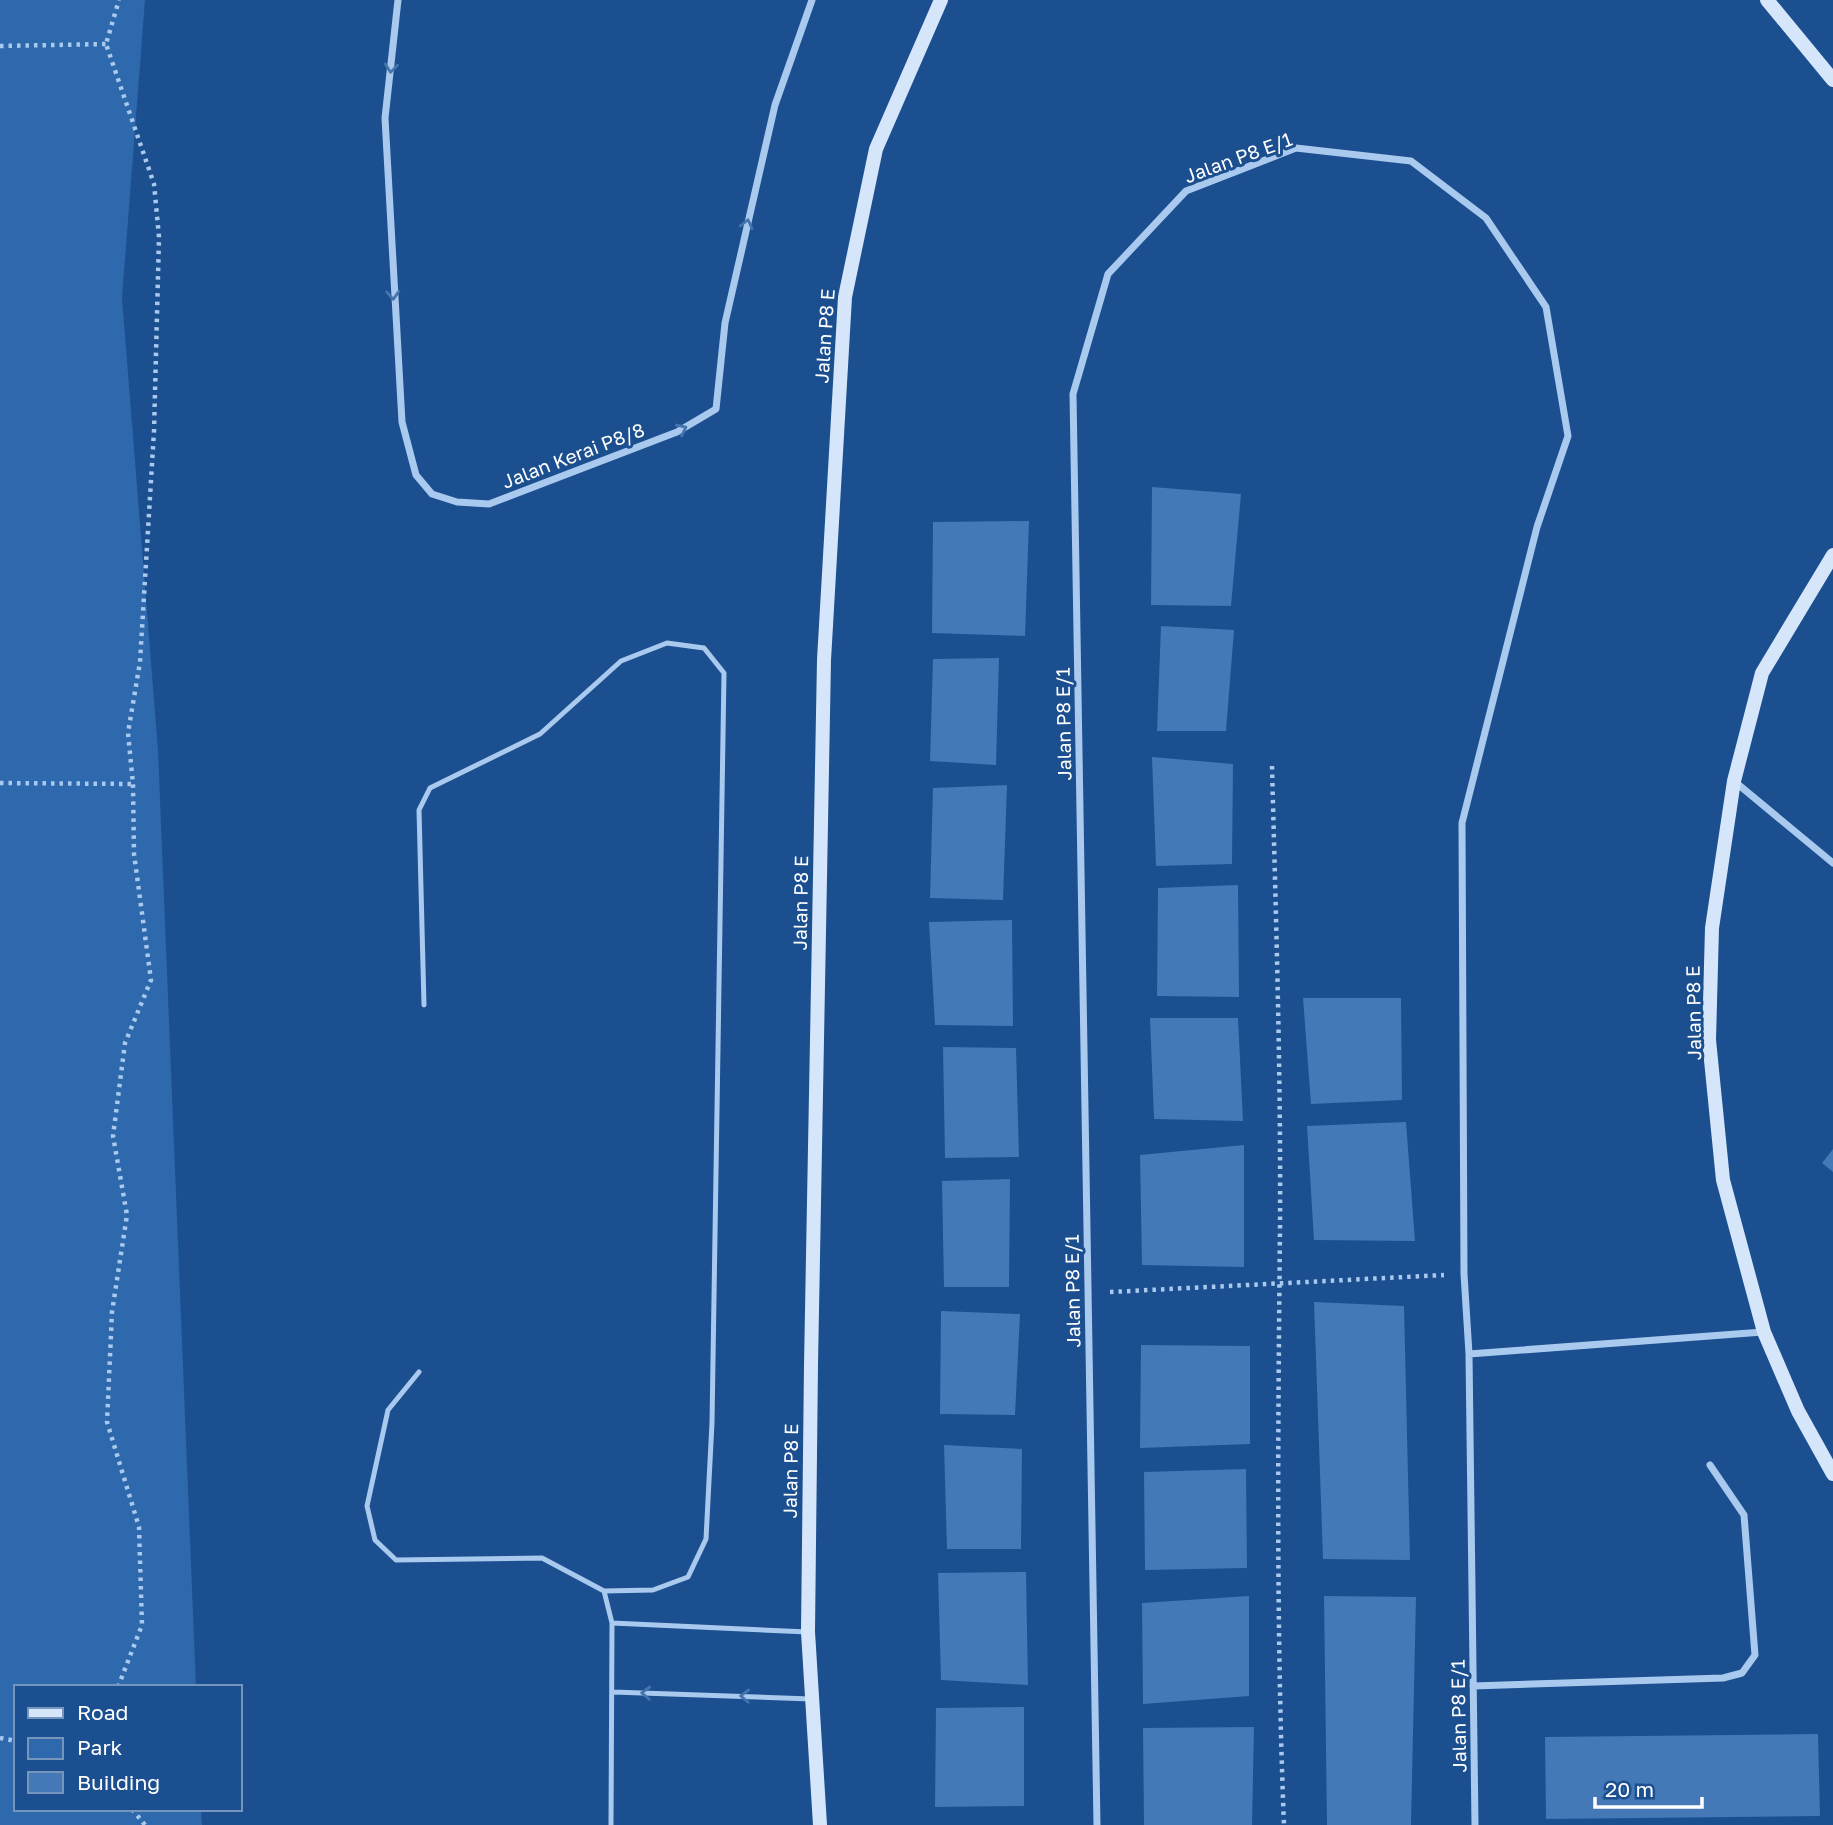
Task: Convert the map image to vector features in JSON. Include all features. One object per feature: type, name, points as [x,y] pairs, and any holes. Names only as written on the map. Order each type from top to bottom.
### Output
[{"type":"street","name":"Jalan Kerai P8/8","points":[[398,0],[385,118],[401,422],[416,475],[432,494],[457,502],[489,504],[677,432],[716,409],[725,323],[775,105],[813,0]]},
{"type":"street","name":"Jalan P8 E","points":[[820,1825],[808,1632],[824,660],[845,298],[876,149],[942,0]]},
{"type":"street","points":[[1767,0],[1833,79]]},
{"type":"street","name":"Jalan P8 E/1","points":[[1097,1825],[1073,394],[1108,274],[1186,191],[1296,148],[1411,161],[1486,218],[1546,307],[1568,436],[1537,527],[1462,823],[1464,1274],[1469,1354],[1475,1825]]},
{"type":"street","name":"Jalan P8 E","points":[[1833,555],[1762,673],[1734,781],[1712,928],[1709,1040],[1723,1180],[1764,1332],[1798,1411],[1833,1474]]},
{"type":"street","points":[[1734,781],[1833,863]]},
{"type":"street","points":[[1469,1354],[1764,1332]]},
{"type":"street","points":[[1473,1686],[1723,1678],[1742,1673],[1755,1655],[1744,1515],[1710,1465]]},
{"type":"lane","points":[[419,1372],[388,1410],[367,1506],[375,1540],[396,1560],[542,1558],[604,1591],[653,1590],[688,1577],[706,1539],[712,1409],[724,673],[704,648],[667,643],[621,661],[540,734],[430,788],[419,810],[424,1005]]},
{"type":"lane","points":[[604,1591],[612,1623],[611,1825]]},
{"type":"lane","points":[[612,1623],[808,1632]]},
{"type":"lane","points":[[613,1692],[811,1699]]},
{"type":"path","points":[[119,0],[106,44],[154,184],[159,237],[154,431],[141,663],[128,733],[133,784],[134,854],[151,980],[125,1044],[113,1136],[127,1215],[112,1312],[107,1422],[139,1527],[142,1625],[119,1685]]},
{"type":"path","points":[[0,46],[106,44]]},
{"type":"path","points":[[1272,766],[1284,1825]]},
{"type":"path","points":[[0,783],[133,784]]},
{"type":"path","points":[[1088,1293],[1464,1274]]},
{"type":"path","points":[[134,1811],[145,1825]]},
{"type":"green space","points":[[0,0],[145,0],[122,298],[158,750],[196,1685],[14,1685],[14,1811],[201,1811],[202,1825],[0,1825]]},
{"type":"building","points":[[1152,487],[1241,494],[1231,606],[1151,605]]},
{"type":"building","points":[[1029,521],[1025,636],[932,633],[933,522]]},
{"type":"building","points":[[1161,626],[1234,630],[1226,731],[1157,731]]},
{"type":"building","points":[[999,658],[996,765],[930,761],[933,659]]},
{"type":"building","points":[[1152,757],[1233,764],[1232,864],[1156,866]]},
{"type":"building","points":[[1007,785],[1003,900],[930,898],[933,788]]},
{"type":"building","points":[[1238,885],[1239,997],[1157,996],[1158,888]]},
{"type":"building","points":[[1012,920],[1013,1026],[935,1025],[929,922]]},
{"type":"building","points":[[1303,998],[1401,998],[1402,1100],[1311,1104]]},
{"type":"building","points":[[1150,1018],[1238,1018],[1243,1121],[1154,1119]]},
{"type":"building","points":[[943,1047],[1016,1048],[1019,1157],[945,1158]]},
{"type":"building","points":[[1406,1122],[1415,1241],[1314,1240],[1307,1126]]},
{"type":"building","points":[[1244,1145],[1244,1267],[1142,1265],[1140,1155]]},
{"type":"building","points":[[1833,1149],[1833,1172],[1822,1163]]},
{"type":"building","points":[[1010,1179],[1009,1287],[944,1287],[942,1181]]},
{"type":"building","points":[[1314,1302],[1404,1306],[1410,1560],[1323,1559]]},
{"type":"building","points":[[941,1311],[1020,1314],[1015,1415],[940,1414]]},
{"type":"building","points":[[1141,1345],[1250,1346],[1250,1444],[1140,1448]]},
{"type":"building","points":[[944,1445],[1022,1449],[1021,1549],[947,1549]]},
{"type":"building","points":[[1246,1469],[1247,1568],[1145,1570],[1144,1472]]},
{"type":"building","points":[[1026,1572],[1028,1685],[941,1680],[938,1573]]},
{"type":"building","points":[[1249,1596],[1249,1696],[1143,1704],[1142,1603]]},
{"type":"building","points":[[1324,1596],[1416,1597],[1411,1825],[1327,1825]]},
{"type":"building","points":[[1024,1707],[1024,1806],[935,1807],[936,1708]]},
{"type":"building","points":[[1254,1727],[1252,1825],[1144,1825],[1143,1728]]},
{"type":"building","points":[[1818,1734],[1820,1816],[1546,1819],[1545,1737]]}]
